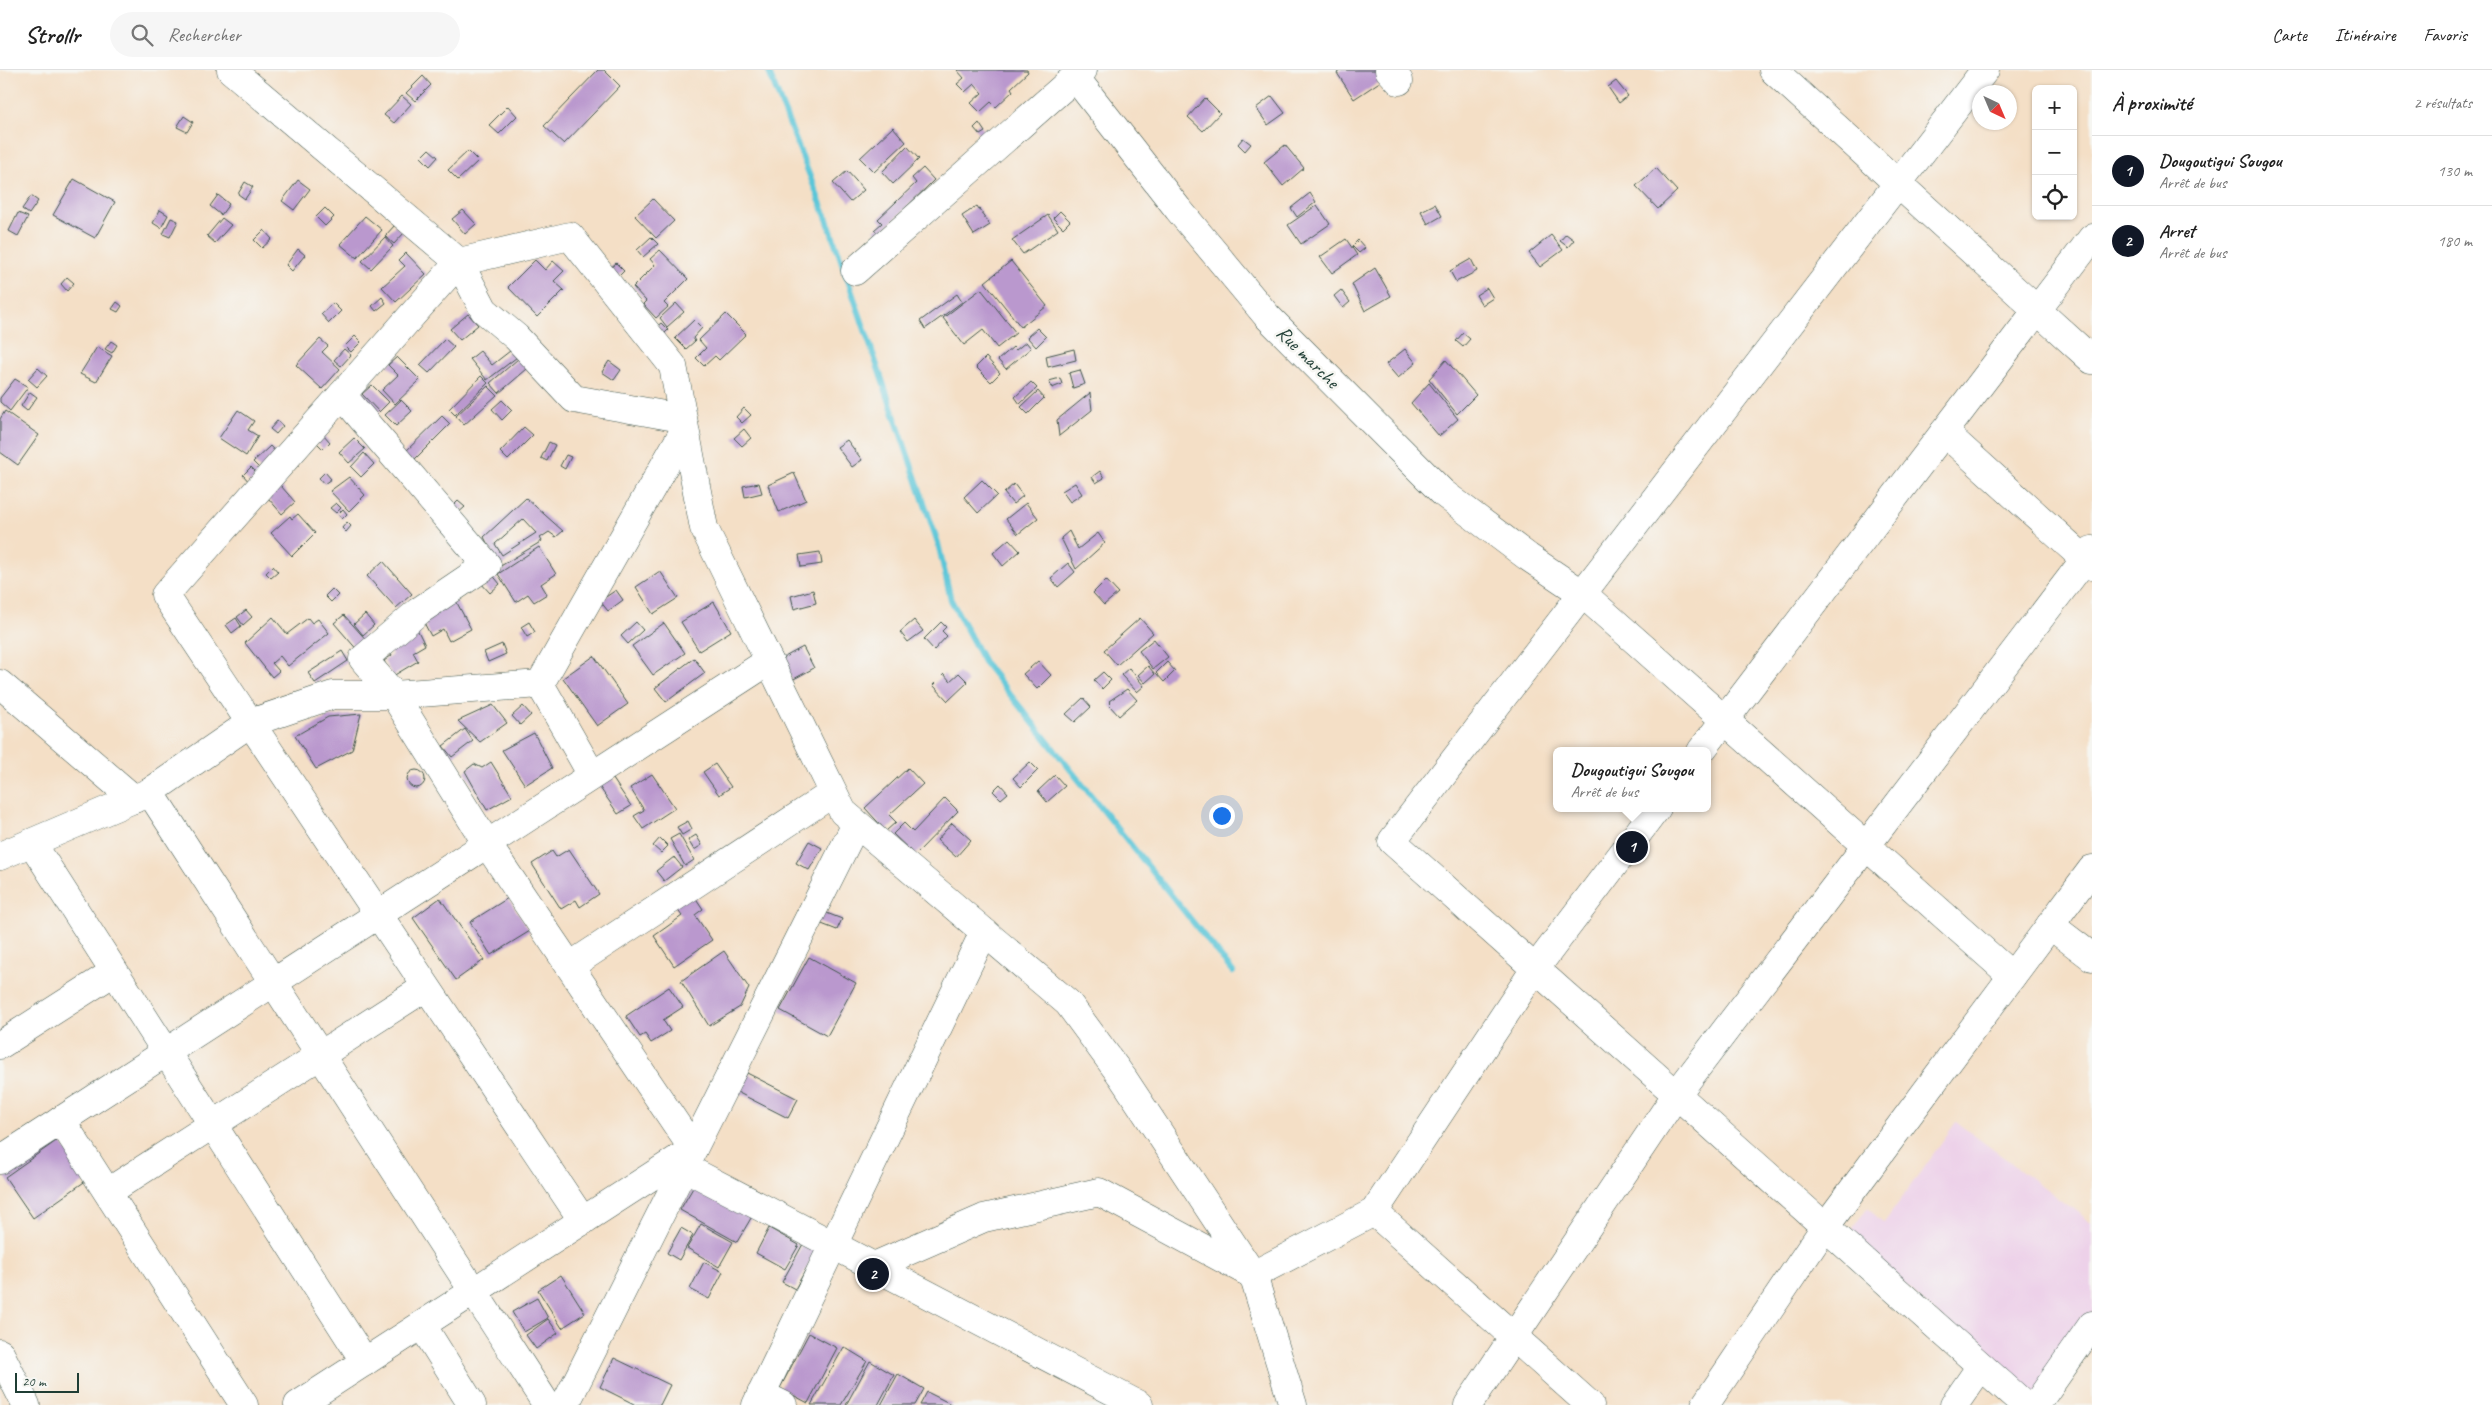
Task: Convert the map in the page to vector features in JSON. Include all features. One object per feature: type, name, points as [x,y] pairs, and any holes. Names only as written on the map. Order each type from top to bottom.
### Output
[{"type":"street","points":[[231,70],[459,262],[484,310],[516,337],[574,399],[682,425]]},
{"type":"street","points":[[1773,70],[2092,360]]},
{"type":"street","points":[[1985,70],[1392,841],[2025,1405]]},
{"type":"street","points":[[855,271],[1079,74]]},
{"type":"street","name":"Rue marche","points":[[1079,74],[1195,230],[1272,321],[1443,493],[1528,557],[1583,594],[2012,976]]},
{"type":"street","points":[[583,1221],[164,595],[459,262],[570,236],[673,366],[682,425],[704,528],[843,812],[1068,1003],[1123,1078],[1253,1275],[1292,1405]]},
{"type":"street","points":[[1704,747],[2092,238]]},
{"type":"street","points":[[342,395],[487,565],[419,611],[364,659],[394,695],[487,844],[570,966],[689,1158],[834,1245],[1139,1405]]},
{"type":"street","points":[[540,684],[682,425]]},
{"type":"street","points":[[1468,1405],[1676,1095],[1866,846],[2090,558],[1944,432]]},
{"type":"street","points":[[0,1160],[769,661]]},
{"type":"street","points":[[0,856],[142,796],[250,723],[333,695],[394,695],[540,684]]},
{"type":"street","points":[[540,684],[592,775]]},
{"type":"street","points":[[4,697],[142,796],[273,982],[547,1405]]},
{"type":"street","points":[[570,966],[833,793]]},
{"type":"street","points":[[1253,1275],[1374,1212],[1535,969],[1654,812]]},
{"type":"street","points":[[565,1405],[856,824]]},
{"type":"street","points":[[32,843],[364,1362]]},
{"type":"street","points":[[1705,1405],[1825,1227],[2092,869]]},
{"type":"street","points":[[2050,925],[2092,957]]},
{"type":"street","points":[[767,1401],[834,1245],[984,932]]},
{"type":"street","points":[[0,1045],[114,972]]},
{"type":"street","points":[[108,1192],[426,986]]},
{"type":"street","points":[[61,1120],[244,1405]]},
{"type":"street","points":[[298,1405],[583,1221],[689,1158]]},
{"type":"street","points":[[874,1266],[984,1218],[1099,1192],[1253,1275]]},
{"type":"street","points":[[1374,1212],[1590,1405]]},
{"type":"street","points":[[422,1325],[472,1405]]},
{"type":"street","points":[[2036,1405],[2092,1325]]},
{"type":"street","points":[[0,1352],[26,1405]]},
{"type":"street","points":[[1954,1405],[1981,1366]]},
{"type":"shaded area","points":[[1956,1122],[2092,1223],[2092,1311],[2032,1398],[1848,1235],[1867,1208],[1884,1223]]},
{"type":"building","points":[[598,70],[604,70],[620,86],[564,144],[544,126]]},
{"type":"building","points":[[957,70],[1027,70],[1028,72],[1011,88],[1013,91],[996,107],[991,102],[980,112],[971,103],[982,93],[974,84],[965,92],[957,84],[964,78]]},
{"type":"building","points":[[1341,70],[1379,70],[1384,79],[1354,99],[1337,73]]},
{"type":"building","points":[[423,76],[431,85],[415,101],[406,93]]},
{"type":"building","points":[[1616,81],[1628,96],[1619,103],[1608,87]]},
{"type":"building","points":[[402,96],[411,104],[394,123],[384,115]]},
{"type":"building","points":[[1272,96],[1285,113],[1268,125],[1256,108]]},
{"type":"building","points":[[1205,98],[1220,113],[1203,131],[1188,117]]},
{"type":"building","points":[[508,106],[517,116],[499,134],[489,125]]},
{"type":"building","points":[[184,116],[193,122],[187,132],[177,127]]},
{"type":"building","points":[[979,123],[985,132],[980,135],[974,128]]},
{"type":"building","points":[[893,127],[906,142],[874,172],[860,158]]},
{"type":"building","points":[[1243,138],[1251,144],[1245,151],[1238,144]]},
{"type":"building","points":[[1285,145],[1304,168],[1283,186],[1264,162]]},
{"type":"building","points":[[907,146],[919,159],[893,184],[882,172]]},
{"type":"building","points":[[429,149],[438,157],[430,166],[421,157]]},
{"type":"building","points":[[468,151],[478,161],[458,180],[448,170]]},
{"type":"building","points":[[923,168],[934,180],[879,234],[874,230],[882,223],[878,219],[916,183],[912,178]]},
{"type":"building","points":[[1656,168],[1677,191],[1658,209],[1636,186]]},
{"type":"building","points":[[847,171],[864,190],[850,202],[833,183]]},
{"type":"building","points":[[74,179],[115,202],[95,238],[53,215]]},
{"type":"building","points":[[298,180],[310,189],[294,210],[282,201]]},
{"type":"building","points":[[245,182],[253,187],[245,199],[238,194]]},
{"type":"building","points":[[1310,193],[1316,202],[1297,217],[1291,208]]},
{"type":"building","points":[[218,195],[229,204],[221,215],[210,206]]},
{"type":"building","points":[[31,196],[38,201],[29,214],[22,209]]},
{"type":"building","points":[[653,199],[674,221],[656,238],[635,216]]},
{"type":"building","points":[[1435,204],[1442,216],[1428,224],[1421,211]]},
{"type":"building","points":[[1317,205],[1330,224],[1301,244],[1288,225]]},
{"type":"building","points":[[977,206],[990,225],[974,235],[962,216]]},
{"type":"building","points":[[325,208],[334,217],[325,226],[316,217]]},
{"type":"building","points":[[160,210],[168,215],[161,228],[153,223]]},
{"type":"building","points":[[463,210],[476,224],[465,234],[452,219]]},
{"type":"building","points":[[1060,211],[1070,221],[1063,228],[1053,218]]},
{"type":"building","points":[[18,213],[28,217],[18,236],[9,231]]},
{"type":"building","points":[[1048,215],[1058,230],[1023,254],[1012,240]]},
{"type":"building","points":[[365,216],[382,230],[357,258],[340,244]]},
{"type":"building","points":[[171,218],[178,221],[170,237],[163,234]]},
{"type":"building","points":[[222,218],[231,225],[215,243],[207,236]]},
{"type":"building","points":[[395,225],[404,233],[394,244],[385,236]]},
{"type":"building","points":[[264,230],[272,239],[262,248],[254,240]]},
{"type":"building","points":[[1566,234],[1574,240],[1568,247],[1560,241]]},
{"type":"building","points":[[1551,235],[1563,250],[1540,267],[1529,253]]},
{"type":"building","points":[[385,237],[393,246],[371,269],[362,261]]},
{"type":"building","points":[[651,237],[658,244],[643,257],[637,250]]},
{"type":"building","points":[[1346,239],[1357,255],[1332,273],[1320,257]]},
{"type":"building","points":[[1358,240],[1365,248],[1359,253],[1352,246]]},
{"type":"building","points":[[298,249],[305,255],[292,271],[286,265]]},
{"type":"building","points":[[660,250],[688,279],[664,303],[668,307],[656,318],[643,304],[646,301],[633,287],[655,265],[650,259]]},
{"type":"building","points":[[406,253],[426,274],[396,302],[382,287],[405,266],[399,260]]},
{"type":"building","points":[[1471,259],[1477,271],[1456,282],[1450,271]]},
{"type":"building","points":[[535,260],[545,270],[553,261],[564,271],[554,281],[564,290],[537,317],[508,287]]},
{"type":"building","points":[[1011,261],[1047,306],[1021,327],[985,282]]},
{"type":"building","points":[[616,263],[624,271],[616,279],[608,270]]},
{"type":"building","points":[[1375,268],[1391,296],[1365,311],[1352,284]]},
{"type":"building","points":[[67,277],[74,283],[67,291],[61,284]]},
{"type":"building","points":[[1487,288],[1493,298],[1482,305],[1476,295]]},
{"type":"building","points":[[981,289],[1016,333],[997,348],[983,330],[964,345],[943,318]]},
{"type":"building","points":[[1341,290],[1350,302],[1343,308],[1334,296]]},
{"type":"building","points":[[957,294],[962,302],[925,329],[920,321]]},
{"type":"building","points":[[382,297],[386,303],[376,311],[372,306]]},
{"type":"building","points":[[117,302],[122,306],[118,312],[112,309]]},
{"type":"building","points":[[333,303],[341,311],[329,323],[321,314]]},
{"type":"building","points":[[676,303],[684,312],[667,327],[660,318]]},
{"type":"building","points":[[468,314],[478,325],[460,340],[450,329]]},
{"type":"building","points":[[726,314],[746,334],[719,360],[715,356],[704,366],[696,358],[706,348],[699,340]]},
{"type":"building","points":[[694,320],[702,328],[693,338],[695,341],[686,349],[675,338]]},
{"type":"building","points":[[661,323],[668,330],[662,336],[655,328]]},
{"type":"building","points":[[1037,328],[1046,337],[1036,347],[1027,337]]},
{"type":"building","points":[[1463,333],[1470,339],[1463,347],[1456,341]]},
{"type":"building","points":[[355,336],[361,342],[351,352],[345,346]]},
{"type":"building","points":[[320,339],[328,346],[322,352],[340,369],[322,389],[296,365]]},
{"type":"building","points":[[445,339],[454,347],[429,373],[420,365]]},
{"type":"building","points":[[111,341],[117,345],[112,353],[105,349]]},
{"type":"building","points":[[1026,342],[1031,348],[1006,369],[998,360],[1013,347],[1016,350]]},
{"type":"building","points":[[519,344],[525,351],[487,380],[470,359],[480,351],[492,365]]},
{"type":"building","points":[[97,347],[112,356],[96,382],[80,374]]},
{"type":"building","points":[[344,349],[351,355],[341,366],[334,360]]},
{"type":"building","points":[[1074,349],[1076,360],[1048,367],[1046,356]]},
{"type":"building","points":[[1405,349],[1416,363],[1398,378],[1386,364]]},
{"type":"building","points":[[525,353],[534,363],[499,393],[490,383]]},
{"type":"building","points":[[397,357],[420,380],[395,404],[382,390],[398,375],[388,365]]},
{"type":"building","points":[[986,357],[1000,373],[991,382],[976,367]]},
{"type":"building","points":[[1446,360],[1476,395],[1457,414],[1429,379]]},
{"type":"building","points":[[609,361],[621,370],[614,380],[602,372]]},
{"type":"building","points":[[38,368],[47,376],[37,387],[28,379]]},
{"type":"building","points":[[1080,370],[1085,384],[1073,388],[1069,373]]},
{"type":"building","points":[[481,376],[488,383],[455,415],[449,409]]},
{"type":"building","points":[[1060,378],[1062,384],[1052,388],[1049,381]]},
{"type":"building","points":[[15,379],[28,387],[10,411],[0,402],[0,398]]},
{"type":"building","points":[[1031,382],[1037,388],[1020,404],[1015,397]]},
{"type":"building","points":[[1429,383],[1458,419],[1439,436],[1411,403]]},
{"type":"building","points":[[372,385],[389,402],[379,412],[362,394]]},
{"type":"building","points":[[488,386],[497,395],[464,425],[456,416]]},
{"type":"building","points":[[1038,391],[1044,398],[1028,414],[1021,407]]},
{"type":"building","points":[[30,392],[37,397],[27,411],[21,406]]},
{"type":"building","points":[[1090,393],[1092,410],[1059,436],[1057,420]]},
{"type":"building","points":[[401,400],[412,411],[396,426],[385,415]]},
{"type":"building","points":[[502,400],[512,410],[502,420],[492,409]]},
{"type":"building","points":[[744,408],[751,415],[742,423],[736,417]]},
{"type":"building","points":[[238,410],[254,421],[248,430],[258,436],[246,456],[219,438]]},
{"type":"building","points":[[5,411],[39,435],[18,465],[0,452],[0,419]]},
{"type":"building","points":[[442,416],[450,424],[411,463],[402,455]]},
{"type":"building","points":[[277,421],[283,426],[276,434],[270,429]]},
{"type":"building","points":[[524,427],[533,435],[508,460],[500,452]]},
{"type":"building","points":[[744,429],[751,438],[742,446],[734,438]]},
{"type":"building","points":[[323,434],[330,442],[323,449],[315,441]]},
{"type":"building","points":[[354,438],[365,449],[349,463],[339,452]]},
{"type":"building","points":[[847,440],[862,460],[852,467],[837,447]]},
{"type":"building","points":[[549,442],[555,445],[547,461],[541,458]]},
{"type":"building","points":[[270,446],[279,456],[263,472],[253,462]]},
{"type":"building","points":[[364,453],[374,464],[361,477],[351,467]]},
{"type":"building","points":[[566,455],[571,457],[565,469],[560,466]]},
{"type":"building","points":[[251,467],[259,475],[250,483],[243,475]]},
{"type":"building","points":[[1100,471],[1104,478],[1096,483],[1092,477]]},
{"type":"building","points":[[325,472],[331,479],[324,484],[319,478]]},
{"type":"building","points":[[794,473],[806,500],[779,512],[768,485]]},
{"type":"building","points":[[349,477],[365,495],[349,511],[330,491]]},
{"type":"building","points":[[274,478],[295,502],[282,514],[261,490]]},
{"type":"building","points":[[982,480],[997,495],[978,513],[964,497]]},
{"type":"building","points":[[759,483],[762,493],[745,497],[743,486]]},
{"type":"building","points":[[1075,483],[1082,494],[1070,502],[1062,491]]},
{"type":"building","points":[[1014,484],[1023,496],[1013,504],[1004,493]]},
{"type":"building","points":[[526,498],[563,531],[556,537],[549,532],[540,538],[542,541],[499,567],[484,537]],"holes":[[[523,519],[536,533],[502,555],[495,544]]]},
{"type":"building","points":[[458,501],[465,507],[457,514],[451,508]]},
{"type":"building","points":[[336,503],[341,508],[336,513],[330,508]]},
{"type":"building","points":[[1026,503],[1038,518],[1018,534],[1006,519]]},
{"type":"building","points":[[343,509],[347,514],[342,519],[338,514]]},
{"type":"building","points":[[298,514],[315,533],[292,556],[271,533],[290,516],[292,519]]},
{"type":"building","points":[[347,522],[351,526],[346,532],[342,528]]},
{"type":"building","points":[[1069,531],[1078,549],[1098,533],[1105,543],[1076,569],[1061,538]]},
{"type":"building","points":[[1009,539],[1020,551],[1003,566],[993,553]]},
{"type":"building","points":[[539,547],[556,574],[541,584],[547,594],[534,602],[528,594],[516,602],[498,574]]},
{"type":"building","points":[[820,552],[822,564],[801,567],[799,555]]},
{"type":"building","points":[[383,561],[412,594],[396,608],[367,576]]},
{"type":"building","points":[[1068,563],[1075,572],[1058,587],[1051,578]]},
{"type":"building","points":[[273,566],[278,572],[271,578],[266,573]]},
{"type":"building","points":[[660,571],[678,598],[653,614],[636,587]]},
{"type":"building","points":[[491,573],[500,584],[490,593],[480,582]]},
{"type":"building","points":[[1106,580],[1118,593],[1104,605],[1093,593]]},
{"type":"building","points":[[332,589],[338,595],[331,602],[325,596]]},
{"type":"building","points":[[616,590],[623,600],[608,611],[600,601]]},
{"type":"building","points":[[813,590],[816,603],[794,609],[791,596]]},
{"type":"building","points":[[456,601],[471,629],[449,641],[443,629],[431,636],[422,619]]},
{"type":"building","points":[[714,602],[731,631],[699,651],[681,622]]},
{"type":"building","points":[[246,610],[252,617],[243,625],[237,617]]},
{"type":"building","points":[[365,614],[374,625],[363,635],[354,624]]},
{"type":"building","points":[[344,615],[369,643],[359,652],[334,623]]},
{"type":"building","points":[[273,617],[287,634],[308,618],[312,623],[318,619],[329,633],[288,666],[280,656],[272,663],[279,671],[272,677],[245,643]]},
{"type":"building","points":[[236,618],[241,626],[232,633],[226,625]]},
{"type":"building","points":[[1140,618],[1153,633],[1117,665],[1104,650]]},
{"type":"building","points":[[914,620],[923,631],[908,642],[900,632]]},
{"type":"building","points":[[529,622],[535,632],[527,637],[521,627]]},
{"type":"building","points":[[636,622],[643,630],[628,644],[621,636]]},
{"type":"building","points":[[941,622],[946,627],[942,631],[947,636],[934,650],[924,639]]},
{"type":"building","points":[[414,623],[425,645],[413,652],[418,661],[393,676],[384,661],[392,655],[384,642]]},
{"type":"building","points":[[664,623],[685,653],[653,675],[632,646]]},
{"type":"building","points":[[1154,639],[1168,657],[1153,669],[1139,651]]},
{"type":"building","points":[[502,644],[506,654],[488,662],[484,652]]},
{"type":"building","points":[[803,647],[814,668],[792,680],[781,659]]},
{"type":"building","points":[[342,651],[348,661],[315,683],[308,673]]},
{"type":"building","points":[[594,656],[628,704],[597,726],[563,678]]},
{"type":"building","points":[[694,658],[705,673],[666,702],[655,688]]},
{"type":"building","points":[[1038,661],[1051,675],[1037,689],[1023,674]]},
{"type":"building","points":[[1167,662],[1175,671],[1164,682],[1156,673]]},
{"type":"building","points":[[1148,666],[1155,674],[1145,683],[1138,675]]},
{"type":"building","points":[[1129,668],[1144,686],[1137,692],[1121,675]]},
{"type":"building","points":[[1103,672],[1111,680],[1102,689],[1094,680]]},
{"type":"building","points":[[959,673],[968,682],[948,701],[933,685],[944,674],[950,681]]},
{"type":"building","points":[[1127,689],[1137,700],[1119,716],[1109,705],[1111,703],[1109,701]]},
{"type":"building","points":[[1083,698],[1091,707],[1075,722],[1066,714]]},
{"type":"building","points":[[493,705],[507,723],[480,742],[458,721]]},
{"type":"building","points":[[523,706],[531,715],[520,725],[512,716]]},
{"type":"building","points":[[361,714],[352,750],[316,769],[295,736],[328,717]]},
{"type":"building","points":[[465,729],[473,741],[452,757],[443,746]]},
{"type":"building","points":[[534,733],[552,768],[525,785],[502,750]]},
{"type":"building","points":[[491,762],[512,796],[487,810],[465,771],[474,764],[482,768]]},
{"type":"building","points":[[1030,762],[1038,770],[1021,787],[1013,778]]},
{"type":"building","points":[[715,764],[731,787],[719,795],[703,772]]},
{"type":"building","points":[[908,768],[923,784],[889,815],[896,822],[886,831],[865,808]]},
{"type":"building","points":[[416,770],[422,773],[425,779],[422,785],[416,788],[410,785],[407,779],[410,773]]},
{"type":"building","points":[[652,774],[675,808],[643,829],[634,816],[644,810],[630,788]]},
{"type":"building","points":[[1055,775],[1065,786],[1047,802],[1038,791]]},
{"type":"building","points":[[611,776],[631,806],[618,814],[598,785]]},
{"type":"building","points":[[1000,784],[1008,793],[1001,799],[993,791]]},
{"type":"building","points":[[945,798],[958,811],[915,855],[893,834],[904,823],[913,832]]},
{"type":"building","points":[[688,821],[692,829],[682,835],[677,827]]},
{"type":"building","points":[[952,823],[971,840],[956,857],[937,840]]},
{"type":"building","points":[[679,834],[694,860],[685,866],[670,839]]},
{"type":"building","points":[[696,835],[702,845],[694,850],[688,840]]},
{"type":"building","points":[[660,838],[668,846],[661,853],[653,846]]},
{"type":"building","points":[[809,841],[822,848],[809,870],[796,863]]},
{"type":"building","points":[[569,849],[599,894],[580,907],[576,900],[561,909],[532,864],[552,851],[556,857]]},
{"type":"building","points":[[674,857],[682,867],[664,881],[656,871]]},
{"type":"building","points":[[691,891],[703,909],[695,915],[712,940],[674,966],[654,936],[682,916],[673,904]]},
{"type":"building","points":[[440,898],[484,960],[456,980],[413,918]]},
{"type":"building","points":[[508,898],[530,931],[491,955],[470,922]]},
{"type":"building","points":[[819,910],[842,919],[837,930],[814,921]]},
{"type":"building","points":[[724,951],[749,988],[740,1007],[709,1026],[681,981]]},
{"type":"building","points":[[809,957],[856,983],[827,1036],[780,1010]]},
{"type":"building","points":[[669,987],[683,1007],[663,1020],[670,1031],[651,1043],[645,1034],[640,1037],[626,1016]]},
{"type":"building","points":[[747,1073],[798,1099],[788,1118],[737,1092]]},
{"type":"building","points":[[59,1139],[87,1180],[33,1218],[5,1177]]},
{"type":"building","points":[[697,1181],[754,1213],[737,1242],[680,1210]]},
{"type":"building","points":[[701,1224],[733,1242],[719,1267],[687,1248]]},
{"type":"building","points":[[681,1228],[693,1235],[679,1260],[667,1253]]},
{"type":"building","points":[[769,1228],[799,1245],[785,1269],[756,1253]]},
{"type":"building","points":[[803,1244],[816,1251],[795,1289],[782,1282]]},
{"type":"building","points":[[704,1262],[723,1272],[709,1299],[690,1289]]},
{"type":"building","points":[[561,1275],[585,1313],[562,1328],[538,1290]]},
{"type":"building","points":[[537,1298],[548,1318],[524,1332],[512,1312]]},
{"type":"building","points":[[548,1319],[558,1333],[536,1349],[526,1335]]},
{"type":"building","points":[[809,1333],[837,1348],[808,1403],[780,1388]]},
{"type":"building","points":[[844,1347],[867,1361],[841,1405],[811,1405]]},
{"type":"building","points":[[614,1358],[670,1385],[660,1405],[636,1405],[600,1387]]},
{"type":"building","points":[[870,1361],[894,1375],[878,1405],[846,1405]]},
{"type":"building","points":[[898,1374],[924,1389],[915,1405],[881,1405]]},
{"type":"building","points":[[927,1392],[953,1405],[920,1405]]},
{"type":"waterway","points":[[768,70],[828,222],[938,543],[951,600],[984,662],[1233,972]]},
{"type":"place","name":"Dougoutigui Sougou","points":[[1632,847]]},
{"type":"place","name":"Arret","points":[[873,1274]]}]
